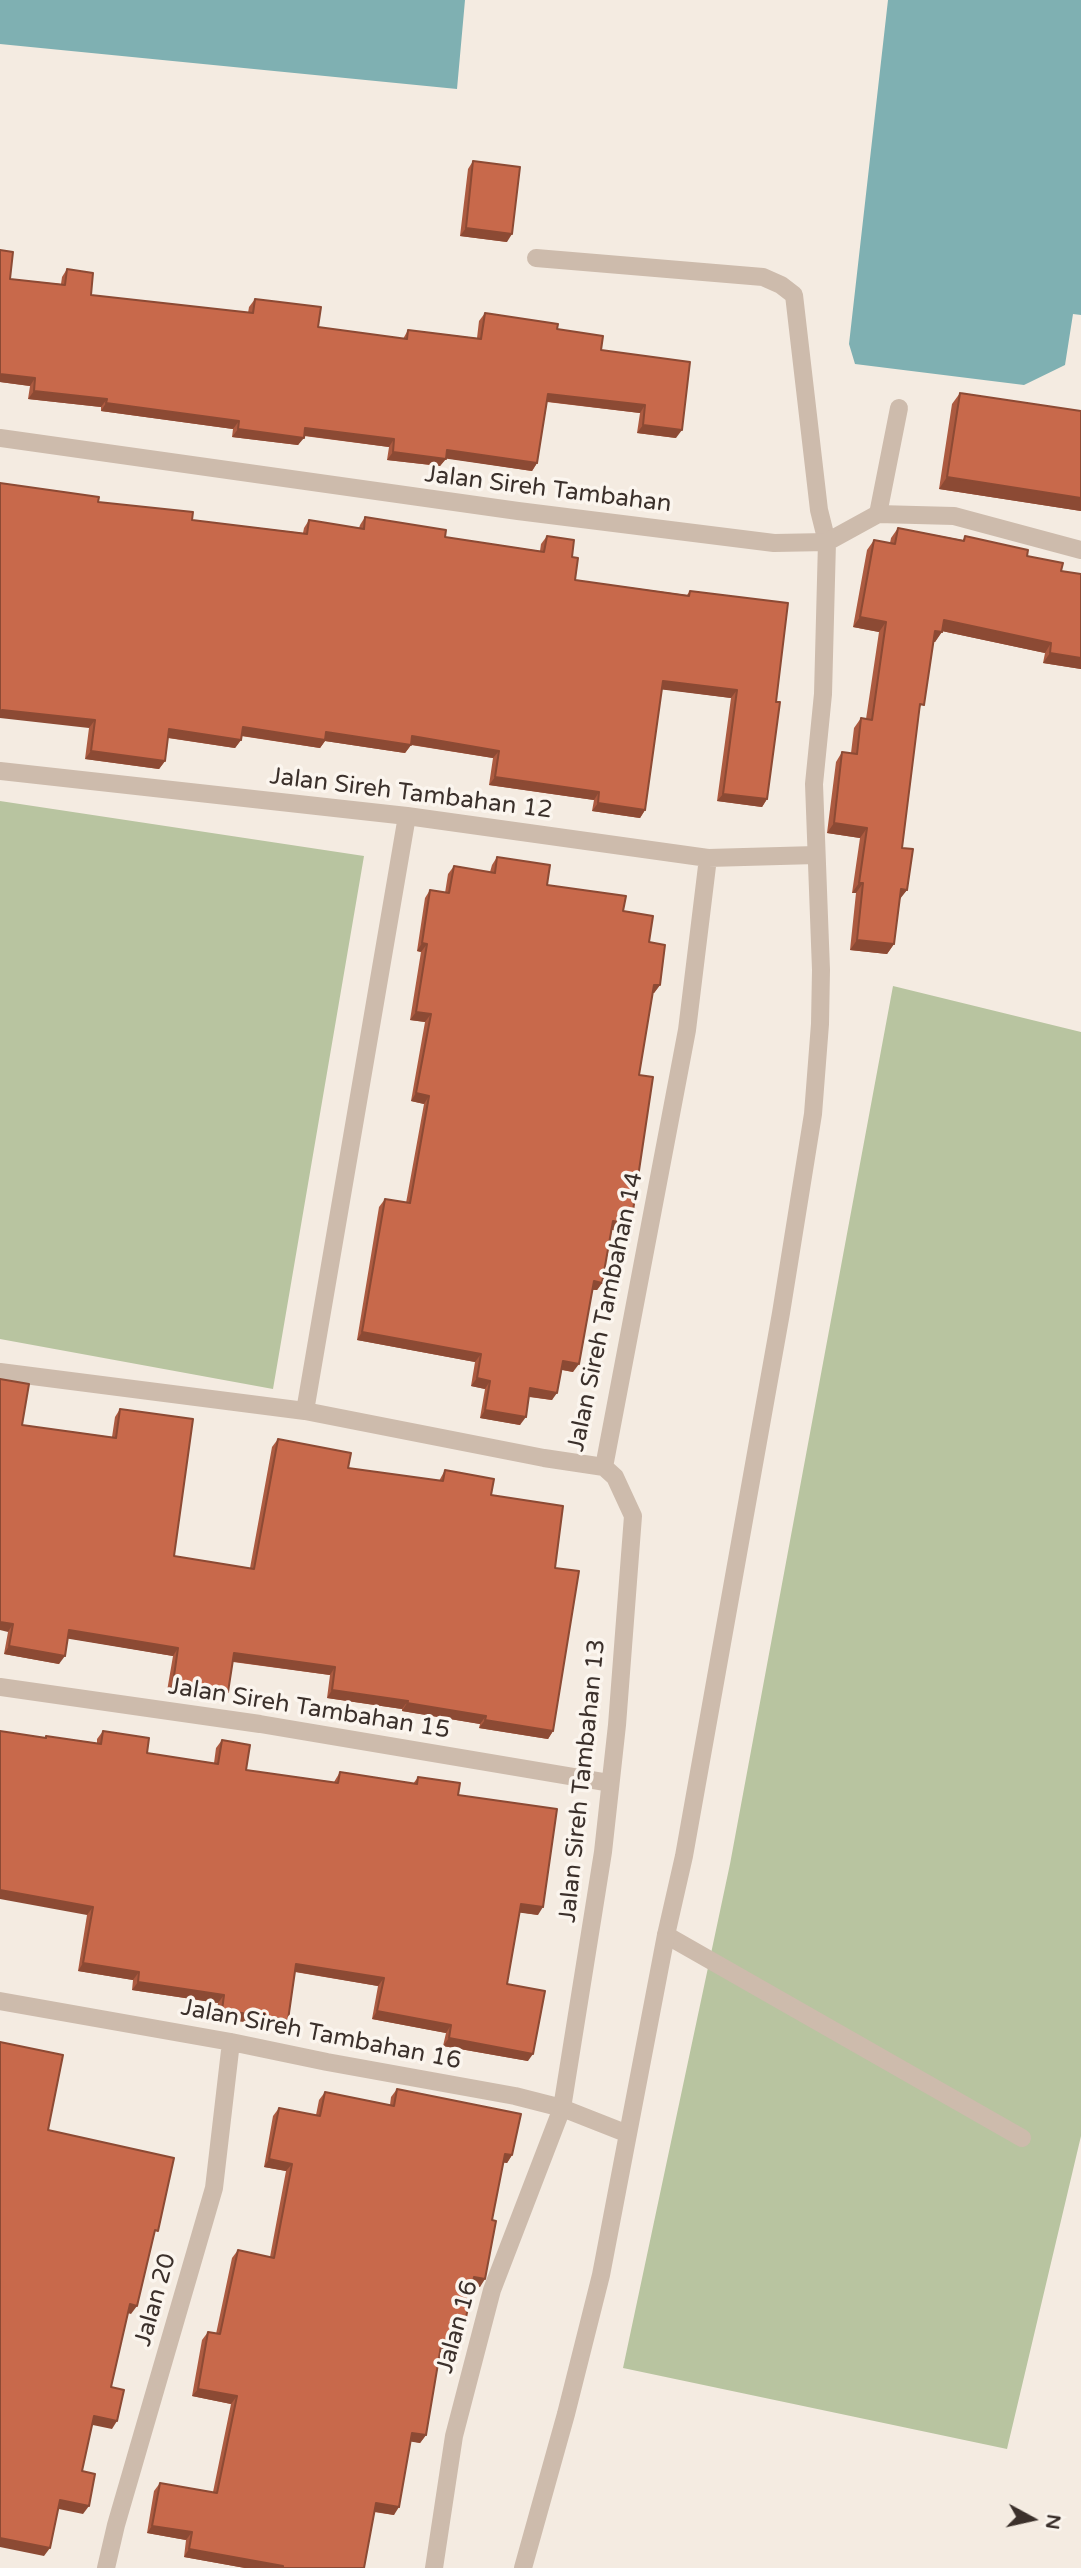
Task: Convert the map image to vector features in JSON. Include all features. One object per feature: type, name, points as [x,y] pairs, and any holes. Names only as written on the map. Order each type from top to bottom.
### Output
[{"type":"street","points":[[523,2568],[601,2275],[666,1935],[684,1856],[774,1353],[813,1114],[821,970],[814,784],[823,694],[827,542],[819,510],[794,295],[781,285],[763,277],[536,258]]},
{"type":"street","points":[[899,408],[878,514],[954,516],[1081,550]]},
{"type":"street","name":"Jalan Sireh Tambahan","points":[[0,438],[517,512],[774,544],[827,542],[878,514]]},
{"type":"street","name":"Jalan Sireh Tambahan 12","points":[[0,771],[407,816],[708,858],[816,855]]},
{"type":"street","points":[[305,1411],[407,816]]},
{"type":"street","name":"Jalan Sireh Tambahan 14","points":[[0,1372],[305,1411],[544,1458],[604,1467],[687,1030],[708,858]]},
{"type":"street","name":"Jalan Sireh Tambahan 13","points":[[562,2108],[603,1852],[617,1725],[633,1516],[615,1477],[604,1467]]},
{"type":"street","name":"Jalan Sireh Tambahan 15","points":[[0,1687],[260,1724],[610,1783]]},
{"type":"street","points":[[666,1935],[1022,2138]]},
{"type":"street","name":"Jalan Sireh Tambahan 16","points":[[0,2001],[515,2096],[562,2108],[628,2134]]},
{"type":"street","name":"Jalan 20","points":[[106,2568],[116,2525],[214,2189],[231,2042]]},
{"type":"street","name":"Jalan 16","points":[[434,2568],[454,2436],[492,2290],[562,2108]]},
{"type":"green space","points":[[0,801],[364,856],[273,1389],[0,1339]]},
{"type":"green space","points":[[893,986],[1081,1032],[1081,2136],[1007,2449],[623,2368],[730,1864]]},
{"type":"water","points":[[0,0],[465,0],[457,89],[0,44]]},
{"type":"water","points":[[888,0],[1081,0],[1081,315],[1073,314],[1065,365],[1024,385],[855,364],[849,344]]},
{"type":"building","points":[[473,161],[520,167],[512,234],[466,228]]},
{"type":"building","points":[[0,250],[13,252],[10,279],[65,285],[67,269],[93,273],[91,295],[253,313],[255,299],[321,307],[318,327],[407,339],[408,330],[481,339],[485,313],[558,324],[557,329],[603,336],[601,350],[690,362],[682,430],[643,425],[645,405],[548,394],[537,463],[447,450],[446,459],[393,452],[394,439],[305,428],[304,438],[238,429],[239,421],[106,403],[107,399],[34,391],[35,378],[0,374]]},
{"type":"building","points":[[960,393],[1081,411],[1081,498],[947,477]]},
{"type":"building","points":[[0,483],[99,497],[98,502],[193,512],[192,520],[307,534],[309,520],[364,529],[365,517],[446,530],[445,537],[544,552],[547,536],[574,540],[572,557],[578,558],[575,580],[689,596],[690,591],[788,603],[776,702],[780,702],[767,799],[723,794],[737,690],[663,681],[645,810],[598,803],[599,792],[495,777],[499,751],[412,736],[411,745],[326,732],[325,740],[243,727],[241,740],[169,729],[165,761],[91,751],[95,720],[2,710],[0,715]]},
{"type":"building","points":[[898,528],[964,541],[965,536],[1028,550],[1027,556],[1063,563],[1061,571],[1081,574],[1081,658],[1050,653],[1051,643],[944,620],[942,632],[935,631],[924,705],[920,704],[902,848],[913,849],[907,890],[901,889],[894,944],[857,940],[863,883],[859,883],[867,828],[834,823],[842,752],[857,754],[861,718],[872,720],[886,622],[860,617],[874,540],[895,544]]},
{"type":"building","points":[[497,857],[550,865],[547,885],[626,896],[623,911],[653,916],[649,942],[665,945],[660,985],[654,985],[639,1075],[653,1077],[631,1224],[613,1221],[602,1283],[594,1281],[579,1364],[563,1361],[557,1393],[530,1388],[526,1417],[485,1410],[490,1381],[477,1378],[481,1354],[362,1332],[385,1199],[410,1203],[429,1096],[416,1093],[431,1014],[416,1012],[427,944],[422,943],[430,890],[449,893],[454,866],[495,873]]},
{"type":"building","points":[[0,1379],[29,1384],[22,1425],[116,1438],[120,1409],[193,1419],[174,1556],[254,1569],[278,1439],[351,1453],[348,1468],[443,1481],[445,1470],[494,1479],[491,1495],[563,1506],[555,1568],[579,1571],[553,1731],[485,1720],[486,1716],[407,1703],[408,1701],[332,1690],[335,1667],[234,1653],[228,1692],[173,1683],[178,1648],[69,1630],[65,1656],[9,1646],[13,1624],[0,1622]]},
{"type":"building","points":[[0,1731],[101,1744],[103,1731],[149,1738],[147,1753],[218,1764],[222,1740],[250,1745],[246,1770],[338,1783],[340,1772],[417,1784],[418,1777],[460,1783],[458,1795],[557,1809],[543,1907],[521,1904],[507,1984],[545,1991],[533,2054],[449,2038],[451,2025],[377,2011],[384,1978],[296,1964],[288,2020],[222,2010],[224,1995],[138,1982],[139,1972],[83,1963],[93,1907],[0,1890]]},
{"type":"building","points":[[0,2042],[63,2055],[48,2130],[174,2158],[158,2231],[155,2230],[137,2306],[130,2304],[111,2387],[124,2390],[117,2421],[94,2416],[82,2471],[95,2474],[89,2506],[60,2500],[50,2548],[0,2538]]},
{"type":"building","points":[[397,2089],[521,2114],[512,2155],[505,2154],[492,2220],[496,2221],[485,2279],[474,2277],[461,2343],[442,2340],[426,2435],[412,2433],[399,2507],[376,2503],[364,2568],[283,2568],[189,2549],[192,2532],[152,2526],[160,2483],[217,2493],[237,2396],[198,2389],[208,2332],[220,2334],[238,2250],[274,2258],[292,2164],[269,2159],[279,2108],[320,2116],[325,2092],[394,2106]]}]
